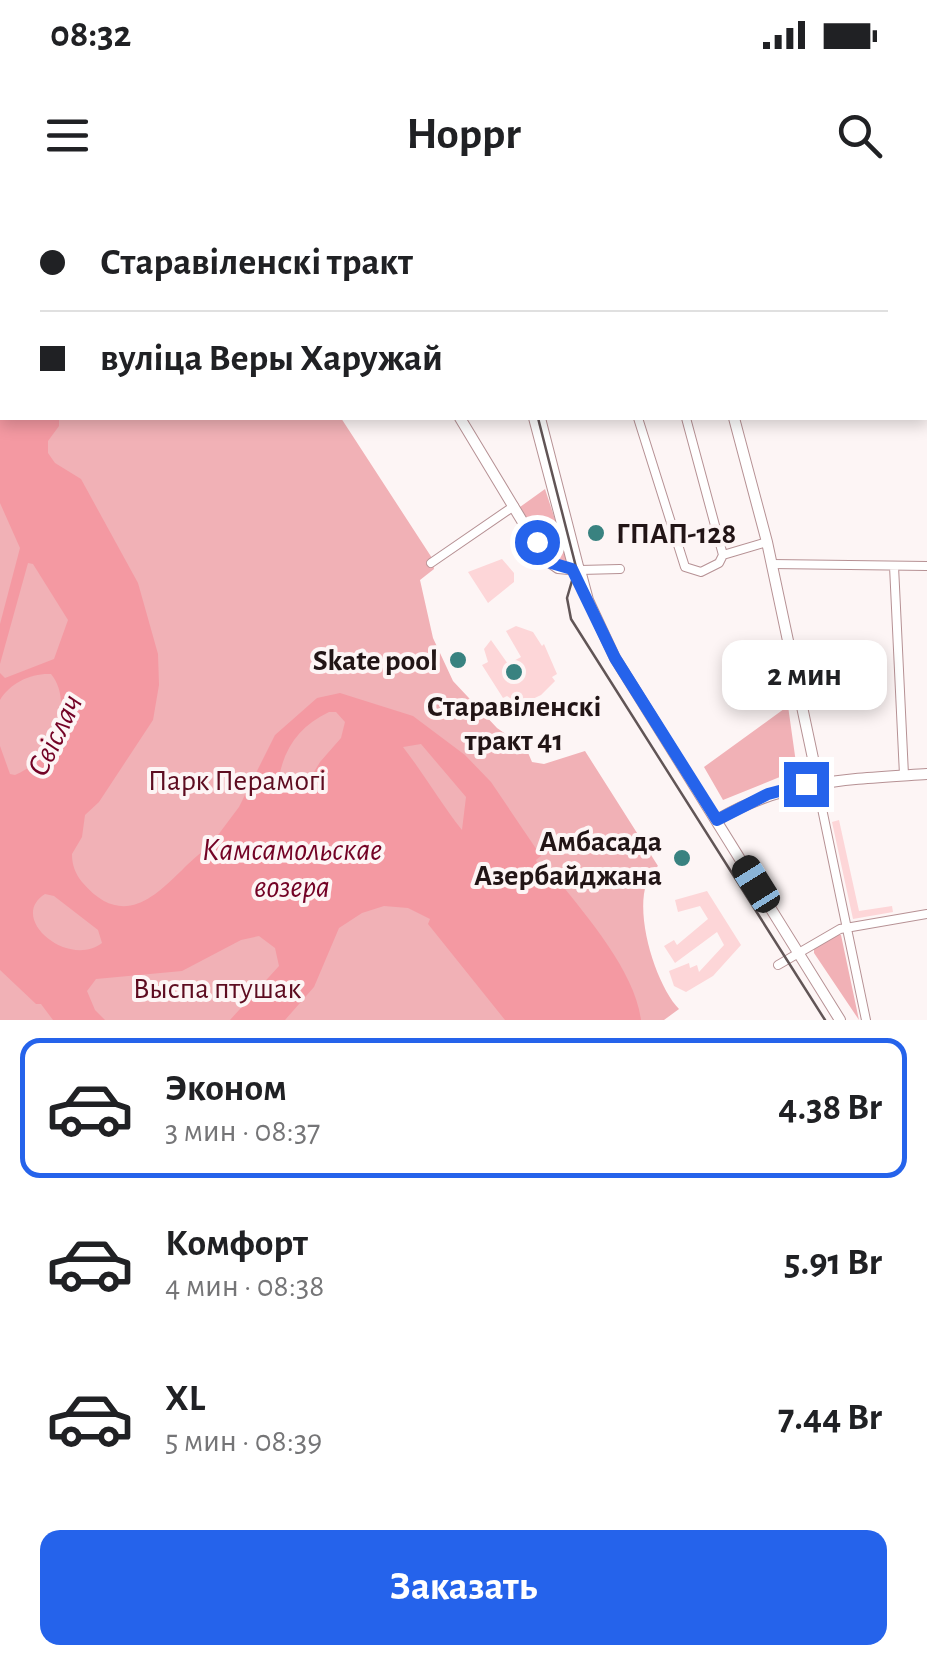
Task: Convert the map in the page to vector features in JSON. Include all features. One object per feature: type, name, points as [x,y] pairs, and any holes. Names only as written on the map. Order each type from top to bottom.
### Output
[{"type":"main road","points":[[461,420],[548,562],[578,574],[615,658],[840,1020]]},
{"type":"main road","points":[[735,420],[767,542],[818,782]]},
{"type":"main road","points":[[717,820],[768,794],[818,782],[927,774]]},
{"type":"street","points":[[538,420],[578,574],[620,569]]},
{"type":"street","points":[[639,420],[684,567],[701,572],[719,563],[723,556],[767,542]]},
{"type":"street","points":[[687,420],[723,556]]},
{"type":"street","points":[[431,564],[514,506]]},
{"type":"street","points":[[772,564],[927,566]]},
{"type":"street","points":[[894,566],[904,775]]},
{"type":"street","points":[[820,800],[866,1020]]},
{"type":"street","points":[[778,965],[846,928],[927,914]]},
{"type":"green space","name":"Парк Перамогі","points":[[0,420],[342,420],[432,558],[434,569],[420,580],[433,638],[453,681],[497,728],[526,748],[532,762],[544,764],[585,751],[658,866],[648,878],[644,895],[647,938],[661,980],[679,1009],[664,1020],[0,1020]]},
{"type":"green space","points":[[545,489],[568,565],[551,559],[520,507]]},
{"type":"green space","points":[[788,706],[797,770],[723,800],[704,767]]},
{"type":"green space","points":[[838,935],[859,1020],[814,953],[814,947]]},
{"type":"water","name":"Камсамольскае возера","points":[[0,420],[59,420],[48,441],[48,453],[55,463],[81,479],[138,583],[158,654],[159,685],[153,720],[99,802],[85,815],[82,837],[72,854],[82,882],[104,901],[124,906],[143,901],[206,850],[219,845],[215,839],[239,807],[275,735],[317,698],[340,693],[413,716],[465,755],[491,782],[541,856],[536,860],[544,880],[558,880],[620,965],[641,1020],[505,1020],[428,924],[430,919],[408,908],[384,906],[362,913],[339,928],[314,987],[285,1020],[230,1020],[279,966],[275,948],[259,936],[241,940],[182,971],[96,979],[87,991],[95,1010],[105,1020],[53,1020],[41,1004],[36,1004],[0,970],[0,746],[10,774],[28,768],[56,731],[61,701],[51,674],[22,680],[0,700],[0,673],[5,678],[54,659],[68,620],[33,564],[28,563],[0,664],[0,624],[20,548],[0,503]],"holes":[[[336,712],[345,722],[341,738],[302,792],[285,789],[279,778],[290,747],[310,723]],[[421,744],[466,797],[462,830],[403,747]],[[45,894],[54,896],[98,930],[102,943],[73,950],[46,937],[33,915],[35,904]]]},
{"type":"building","points":[[502,559],[514,573],[514,582],[488,603],[468,572]]},
{"type":"building","points":[[516,626],[533,632],[544,644],[557,674],[541,695],[520,705],[507,696],[503,698],[482,665],[488,662],[484,649],[491,640],[508,664],[521,657],[506,631]]},
{"type":"building","points":[[839,820],[859,911],[892,906],[893,912],[853,919],[832,822]]},
{"type":"building","points":[[707,891],[741,945],[713,976],[686,992],[674,986],[669,971],[689,963],[690,968],[697,965],[699,972],[724,945],[717,932],[675,963],[664,946],[674,940],[677,945],[708,919],[700,906],[678,912],[675,900]]},
{"type":"tram line","points":[[539,420],[576,567],[567,598],[571,619],[825,1020]]},
{"type":"place","name":"ГПАП-128","points":[[596,533]]},
{"type":"place","name":"Skate pool","points":[[458,660]]},
{"type":"place","name":"Старавіленскі тракт 41","points":[[514,672]]},
{"type":"place","name":"Амбасада Азербайджана","points":[[682,858]]},
{"type":"route","points":[[537,542],[548,562],[572,569],[581,582],[615,658],[717,820],[768,794],[806,784]]},
{"type":"water label","name":"Свіслач","points":[[54,735]]},
{"type":"park label","name":"Выспа птушак","points":[[217,988]]}]
